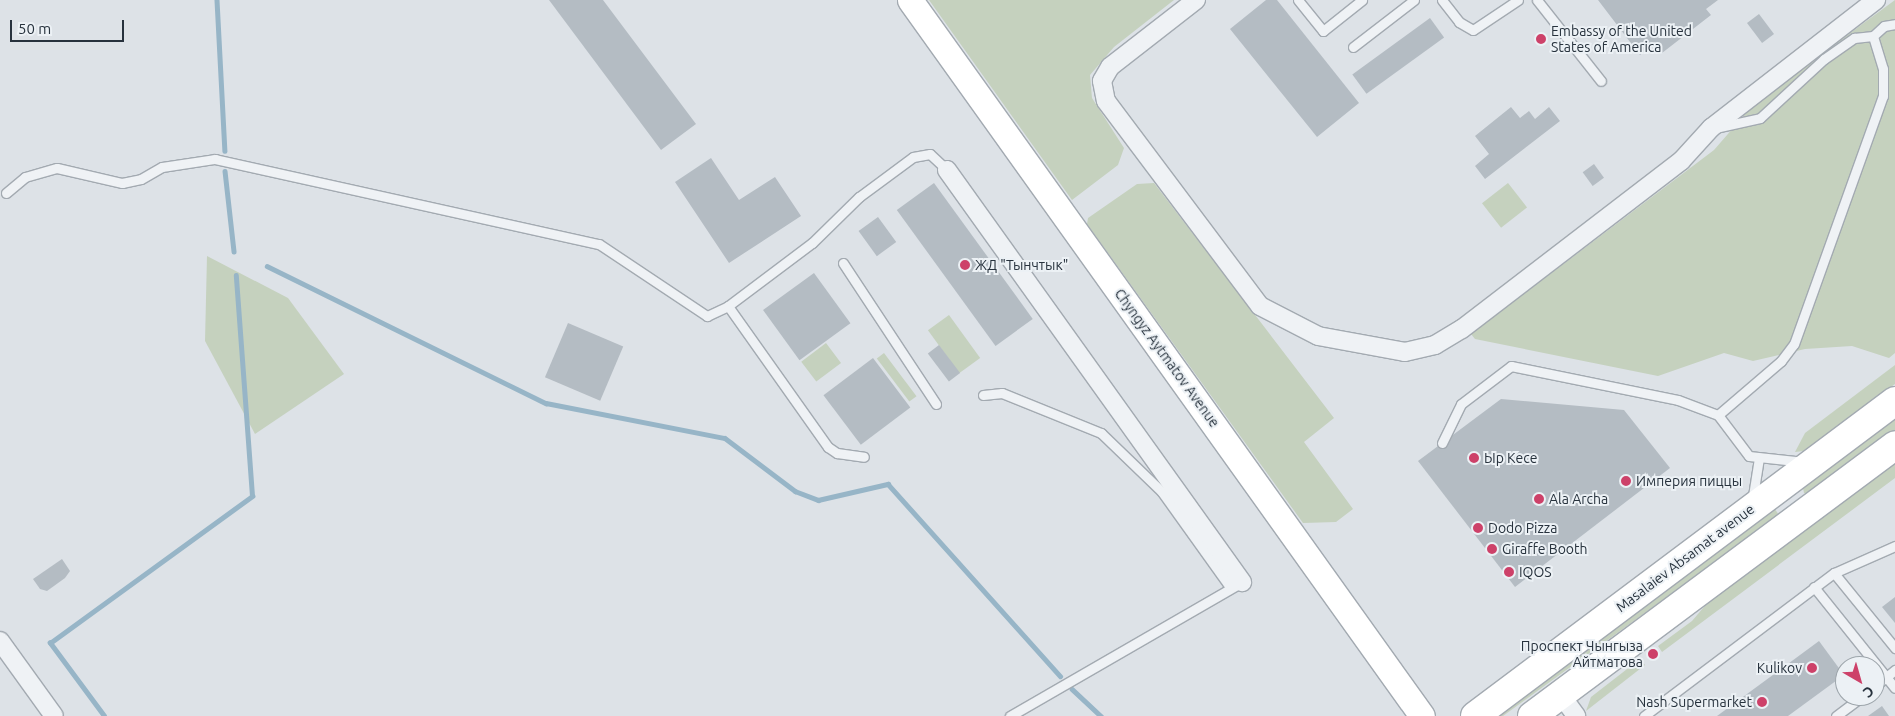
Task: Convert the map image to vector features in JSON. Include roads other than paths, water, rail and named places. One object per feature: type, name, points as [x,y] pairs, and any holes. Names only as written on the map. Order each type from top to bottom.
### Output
[{"type":"main road","name":"Chyngyz Aytmatov Avenue","points":[[910,0],[1422,716]]},
{"type":"main road","name":"Masalaiev Absamat avenue","points":[[1475,716],[1895,401]]},
{"type":"main road","points":[[1532,716],[1568,706],[1802,515],[1895,445]]},
{"type":"main road","points":[[1781,487],[1802,515]]},
{"type":"street","points":[[1196,0],[1110,67],[1102,92],[1251,296],[1273,315],[1318,336],[1388,352],[1420,349],[1449,338],[1681,161],[1711,128],[1876,0]]},
{"type":"street","points":[[947,170],[1236,585]]},
{"type":"street","points":[[0,641],[54,716]]},
{"type":"lane","points":[[1298,0],[1323,31],[1362,0]]},
{"type":"lane","points":[[1353,47],[1414,0]]},
{"type":"lane","points":[[1442,0],[1459,22],[1473,30],[1518,0]]},
{"type":"lane","points":[[1537,0],[1601,81]]},
{"type":"lane","points":[[1711,128],[1760,118],[1824,60],[1854,38],[1873,36],[1884,26],[1895,24]]},
{"type":"lane","points":[[1718,414],[1781,361],[1800,330],[1884,96],[1882,69],[1873,36]]},
{"type":"lane","points":[[6,194],[25,177],[57,168],[122,183],[141,179],[162,167],[215,159],[600,244],[696,312],[712,316],[812,243],[888,173],[922,154],[930,154],[947,170]]},
{"type":"lane","points":[[843,263],[936,404]]},
{"type":"lane","points":[[728,306],[828,447],[837,453],[864,457]]},
{"type":"lane","points":[[1442,443],[1461,404],[1511,366],[1678,400],[1718,414],[1749,456],[1812,463]]},
{"type":"lane","points":[[983,395],[1002,394],[1101,433],[1162,492],[1236,585],[1010,716]]},
{"type":"lane","points":[[1752,508],[1759,458]]},
{"type":"lane","points":[[1644,716],[1834,572],[1895,546]]},
{"type":"lane","points":[[1834,572],[1895,648]]},
{"type":"lane","points":[[1814,587],[1895,688]]},
{"type":"lane","points":[[1886,677],[1895,670]]},
{"type":"lane","points":[[1836,716],[1850,706]]},
{"type":"waterway","points":[[217,0],[225,151]]},
{"type":"waterway","points":[[225,171],[234,251]]},
{"type":"waterway","points":[[267,266],[546,403],[725,438],[795,491],[818,500],[888,484],[1060,676]]},
{"type":"waterway","points":[[104,716],[50,643],[252,496],[236,276]]},
{"type":"waterway","points":[[1072,689],[1101,716]]},
{"type":"place","name":"Embassy of the United States of America","points":[[1541,39]]},
{"type":"place","name":"ЖД \"Тынчтык\"","points":[[965,265]]},
{"type":"place","name":"Ыр Кесе","points":[[1474,458]]},
{"type":"place","name":"Империя пиццы","points":[[1626,481]]},
{"type":"place","name":"Ala Archa","points":[[1539,499]]},
{"type":"place","name":"Dodo Pizza","points":[[1478,528]]},
{"type":"place","name":"Giraffe Booth","points":[[1492,549]]},
{"type":"place","name":"IQOS","points":[[1509,572]]},
{"type":"place","name":"Проспект Чынгыза Айтматова","points":[[1653,654]]},
{"type":"place","name":"Kulikov","points":[[1812,668]]},
{"type":"place","name":"Nash Supermarket","points":[[1762,702]]}]
